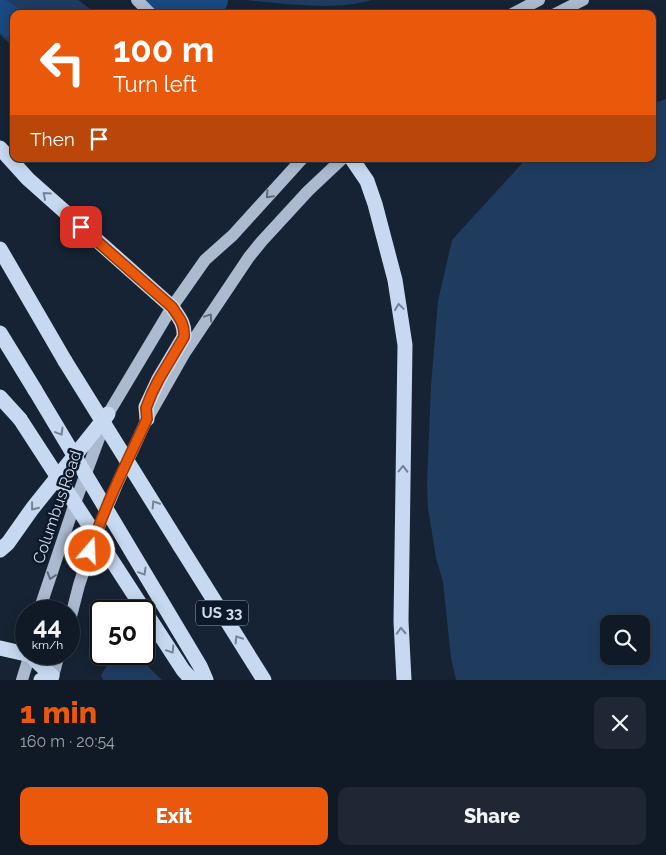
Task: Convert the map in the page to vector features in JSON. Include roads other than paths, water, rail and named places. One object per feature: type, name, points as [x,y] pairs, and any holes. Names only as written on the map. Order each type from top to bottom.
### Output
[{"type":"highway","points":[[0,148],[10,159]]},
{"type":"highway","points":[[13,162],[28,179],[172,307],[183,324],[184,337],[149,400],[146,408],[147,419]]},
{"type":"highway","points":[[354,162],[367,181],[375,204],[395,280],[405,345],[401,621],[404,680]]},
{"type":"highway","name":"US 33","points":[[0,249],[64,361],[264,680]]},
{"type":"highway","name":"US 33","points":[[0,333],[200,666],[206,680]]},
{"type":"highway","points":[[0,397],[20,419],[183,670],[192,680]]},
{"type":"highway","points":[[0,550],[8,543],[108,414]]},
{"type":"highway","points":[[0,648],[15,651]]},
{"type":"highway","points":[[37,665],[48,679]]},
{"type":"main road","points":[[137,0],[148,10]]},
{"type":"main road","points":[[520,10],[539,0]]},
{"type":"main road","points":[[563,10],[583,0]]},
{"type":"main road","name":"Columbus Road","points":[[43,600],[108,414],[172,307],[205,260],[233,234],[299,162]]},
{"type":"main road","points":[[75,600],[96,534],[147,419],[184,354],[262,241],[308,191],[339,162]]},
{"type":"main road","points":[[22,680],[25,665]]},
{"type":"main road","points":[[48,679],[54,665]]},
{"type":"waterway","points":[[169,10],[213,0]]},
{"type":"waterway","points":[[0,14],[10,21]]}]
